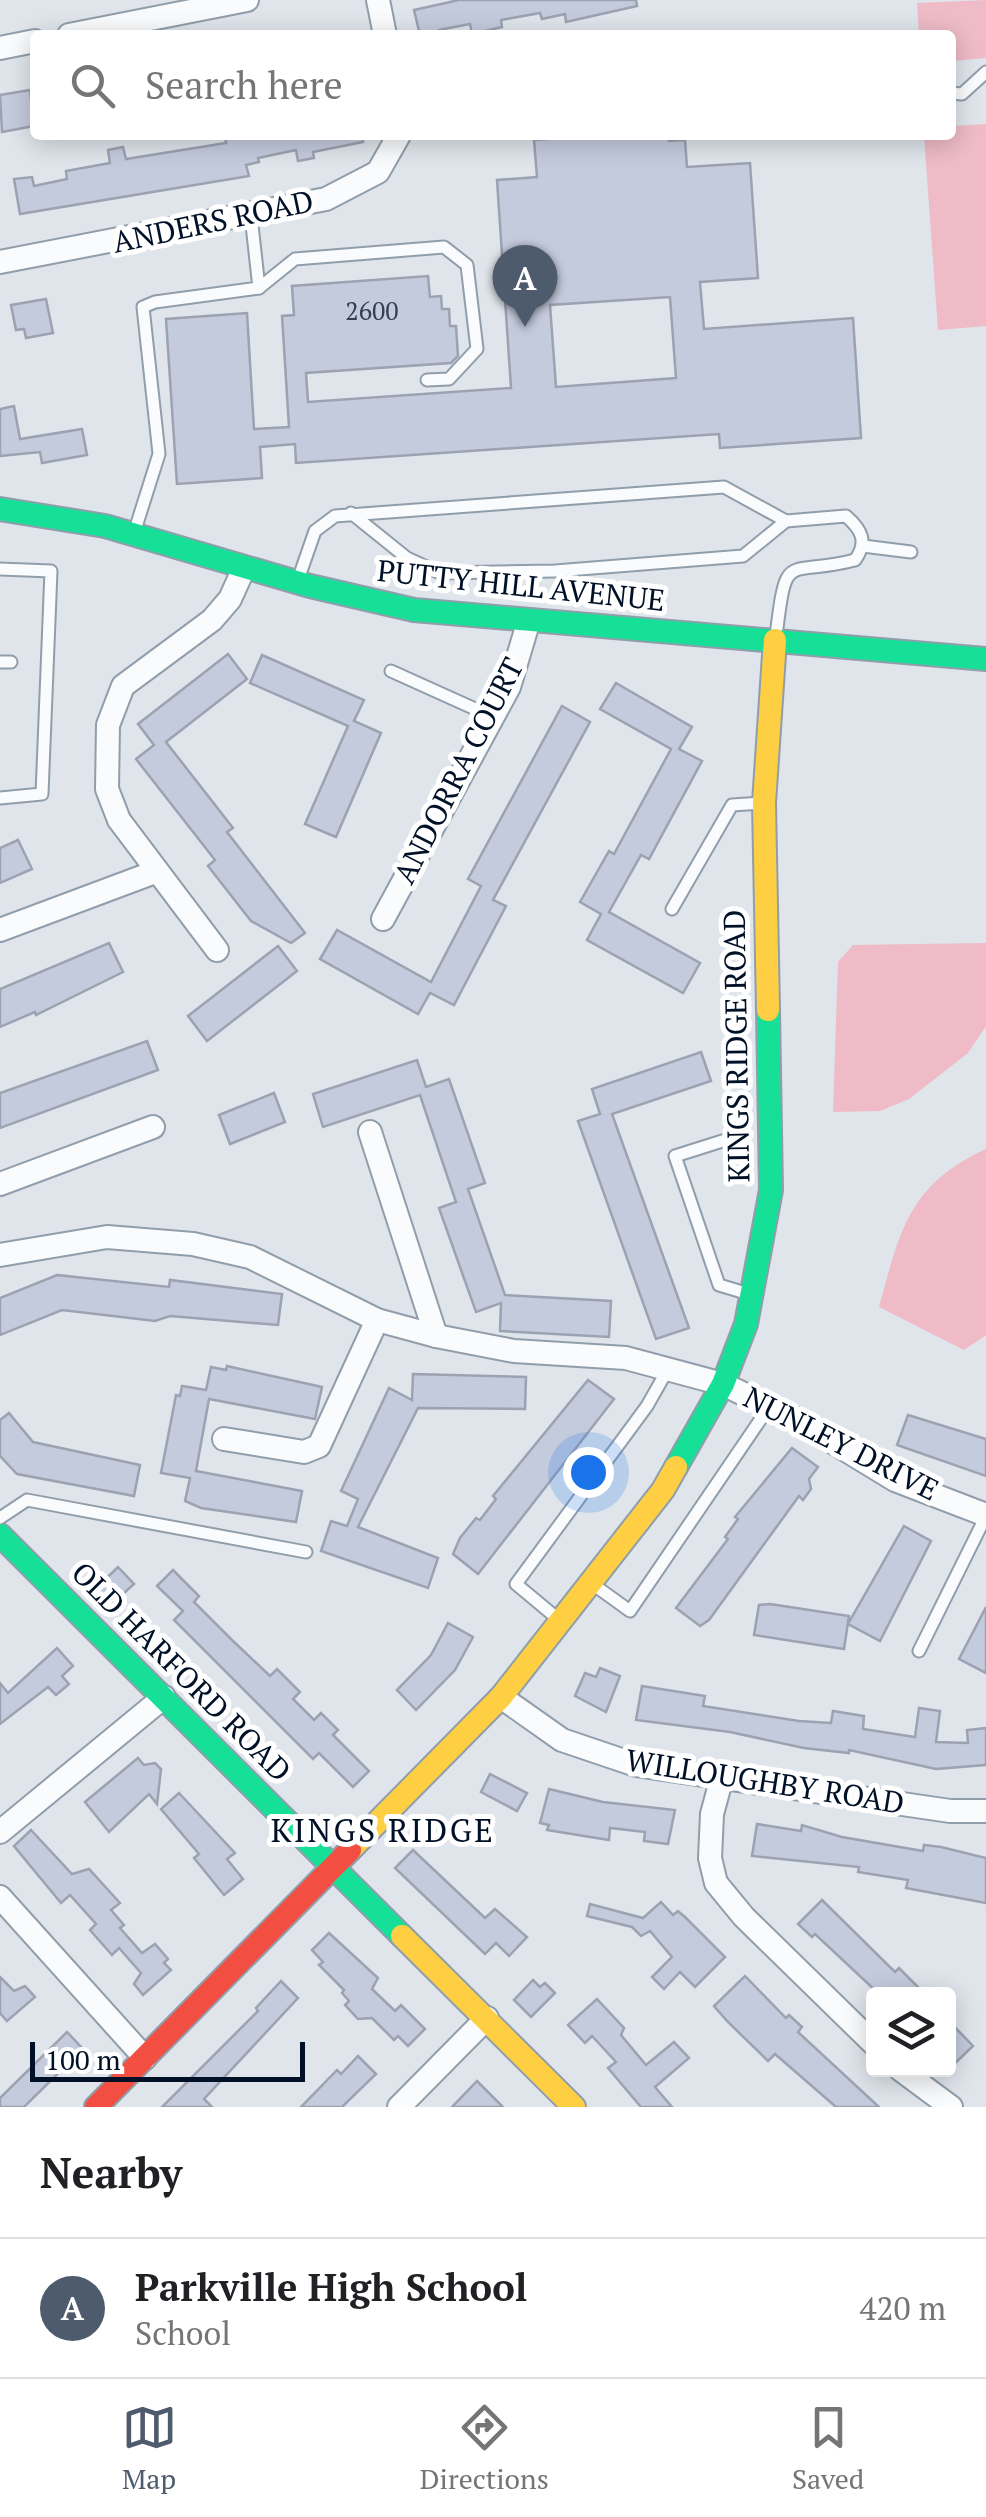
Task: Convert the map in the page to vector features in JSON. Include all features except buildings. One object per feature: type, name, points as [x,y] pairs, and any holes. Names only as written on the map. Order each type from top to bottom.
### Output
[{"type":"street","points":[[94,30],[247,0]]},
{"type":"street","points":[[378,0],[384,30]]},
{"type":"street","points":[[0,48],[30,42]]},
{"type":"street","name":"ANDERS ROAD","points":[[0,262],[251,216],[326,198],[367,181],[388,160],[397,140]]},
{"type":"street","name":"PUTTY HILL AVENUE","points":[[0,509],[52,514],[134,534],[297,583],[414,610],[986,660]]},
{"type":"street","points":[[217,950],[128,836],[107,789],[111,708],[123,686],[218,614],[244,568]]},
{"type":"street","name":"ANDORRA COURT","points":[[383,919],[510,687],[529,620]]},
{"type":"street","name":"KINGS RIDGE ROAD","points":[[96,2107],[501,1697],[663,1490],[723,1384],[753,1295],[771,1190],[764,803],[775,640]]},
{"type":"street","points":[[0,930],[156,872]]},
{"type":"street","points":[[0,1184],[153,1127]]},
{"type":"street","points":[[370,1132],[436,1336]]},
{"type":"street","name":"NUNLEY DRIVE","points":[[0,1255],[107,1237],[193,1244],[264,1262],[378,1320],[436,1336],[514,1351],[626,1358],[723,1384],[771,1405],[864,1464],[986,1515]]},
{"type":"street","points":[[224,1438],[304,1452],[319,1446],[378,1320]]},
{"type":"street","name":"OLD HARFORD ROAD","points":[[0,1536],[574,2107]]},
{"type":"street","points":[[0,1832],[164,1697]]},
{"type":"street","name":"WILLOUGHBY ROAD","points":[[501,1697],[562,1740],[603,1757],[950,1811],[986,1811]]},
{"type":"street","points":[[722,1778],[712,1814],[710,1858],[716,1883],[744,1917],[866,2036]]},
{"type":"street","points":[[0,1897],[145,2058]]},
{"type":"street","points":[[399,2107],[486,2018]]},
{"type":"street","points":[[910,2077],[950,2107]]},
{"type":"lane","points":[[956,93],[962,94],[986,72]]},
{"type":"lane","points":[[251,216],[259,288]]},
{"type":"lane","points":[[134,534],[145,486],[158,454],[143,307],[259,288],[295,259],[444,247],[467,265],[477,348],[449,379],[427,380]]},
{"type":"lane","points":[[297,583],[315,532],[335,516],[351,513],[724,486],[786,521]]},
{"type":"lane","points":[[351,513],[407,558],[440,573],[555,570],[742,556],[786,521],[846,516],[861,531],[863,546],[852,561],[806,564],[789,574],[781,587],[775,640]]},
{"type":"lane","points":[[863,546],[911,552]]},
{"type":"lane","points":[[0,569],[51,571],[42,794],[0,798]]},
{"type":"lane","points":[[391,672],[492,718]]},
{"type":"lane","points":[[672,909],[732,805],[764,803]]},
{"type":"lane","points":[[735,1137],[675,1156],[719,1285],[753,1295]]},
{"type":"lane","points":[[561,1622],[516,1584],[647,1406],[668,1369]]},
{"type":"lane","points":[[590,1582],[630,1611],[771,1405]]},
{"type":"lane","points":[[0,1518],[27,1500],[306,1552]]},
{"type":"lane","points":[[919,1651],[986,1515]]},
{"type":"shaded area","points":[[986,0],[986,58],[956,61],[956,30],[919,30],[917,3]]},
{"type":"shaded area","points":[[986,124],[986,326],[938,330],[924,140],[956,140],[956,126]]},
{"type":"shaded area","points":[[986,943],[986,1026],[968,1053],[909,1099],[880,1111],[833,1112],[838,962],[853,945]]},
{"type":"shaded area","points":[[986,1149],[986,1335],[964,1350],[879,1307],[902,1233],[924,1194],[960,1163]]},
{"type":"traffic: fast","points":[[0,509],[105,526],[310,586],[414,610],[986,659]]},
{"type":"traffic: fast","points":[[676,1467],[723,1384],[746,1324],[771,1190],[768,1010]]},
{"type":"traffic: fast","points":[[0,1535],[402,1936]]},
{"type":"traffic: slow","points":[[768,1010],[764,803],[775,640]]},
{"type":"traffic: slow","points":[[350,1850],[501,1697],[663,1490],[676,1467]]},
{"type":"traffic: slow","points":[[402,1936],[574,2107]]},
{"type":"traffic: jam","points":[[96,2107],[350,1850]]},
{"type":"place","name":"Parkville High School","points":[[525,327]]},
{"type":"district","name":"KINGS RIDGE","points":[[383,1831]]}]
